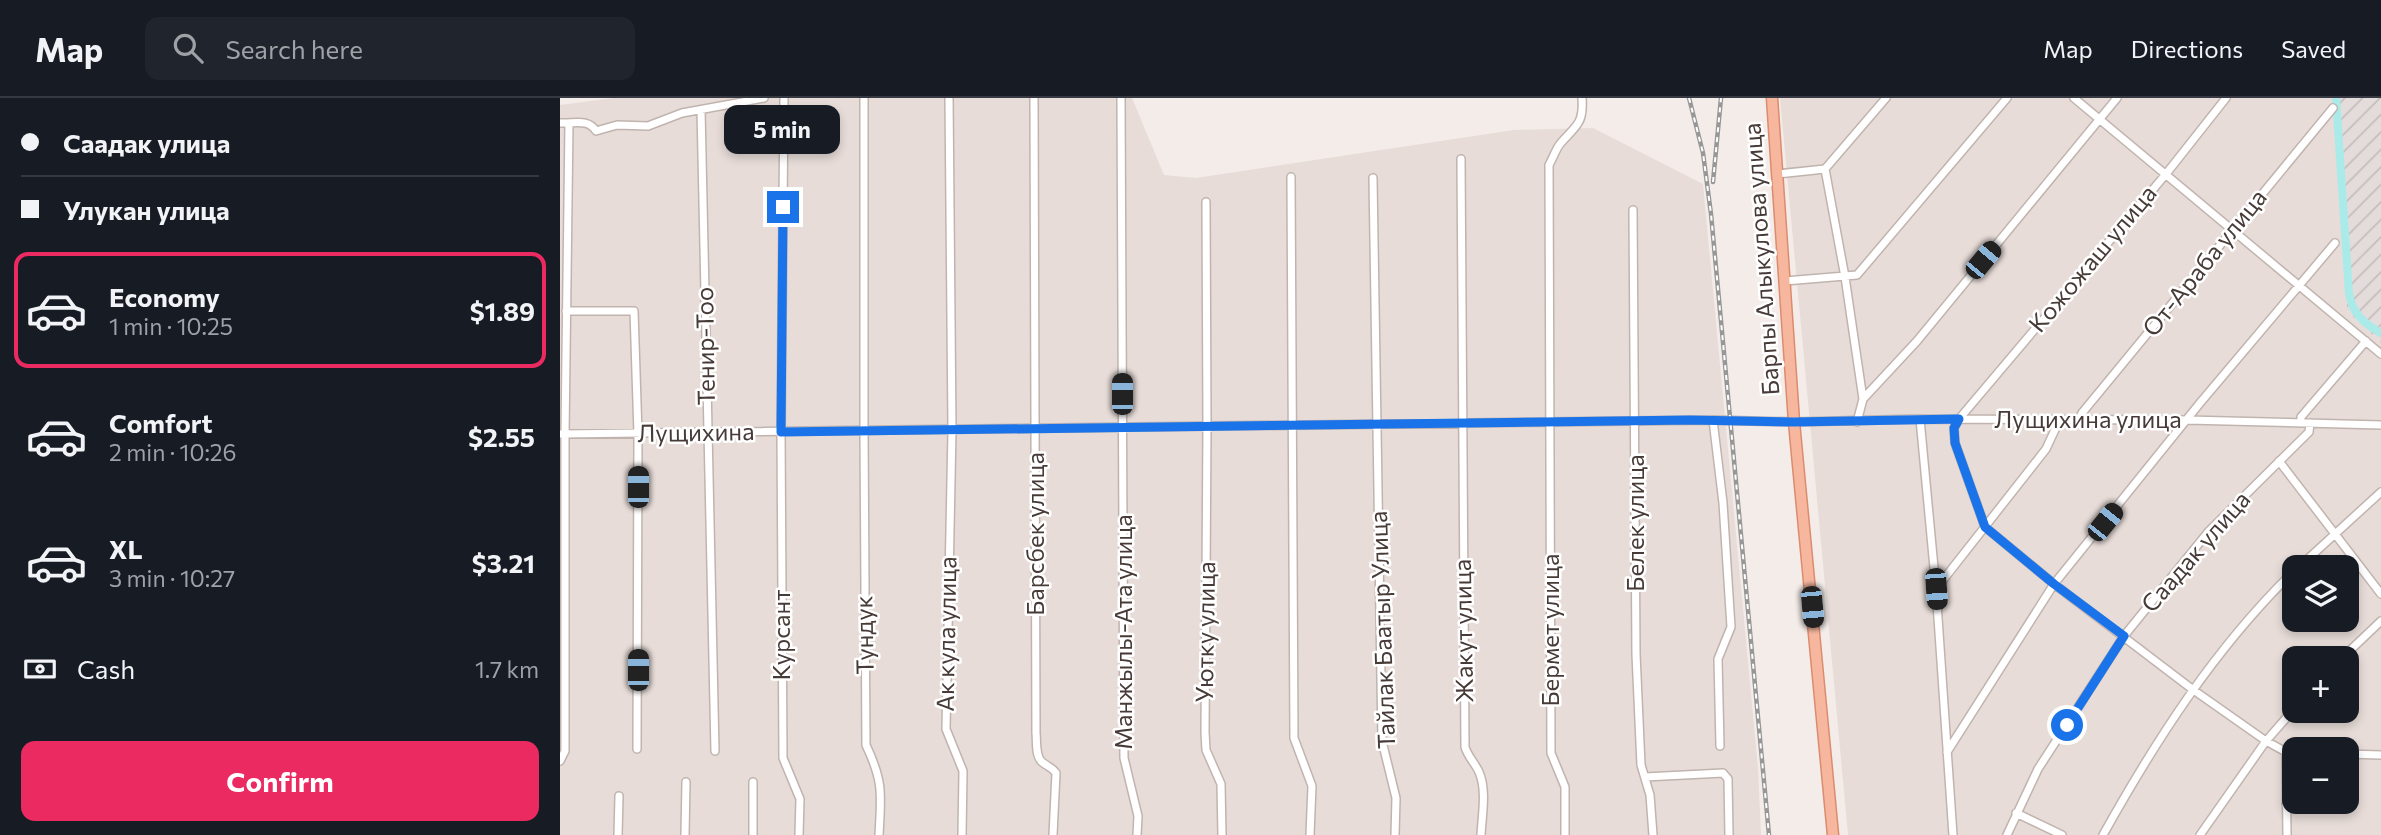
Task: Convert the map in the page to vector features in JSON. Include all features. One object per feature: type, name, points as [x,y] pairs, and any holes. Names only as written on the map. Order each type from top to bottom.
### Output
[{"type":"main road","name":"Барпы Алыкулова улица","points":[[1772,98],[1794,422],[1833,835]]},
{"type":"street","points":[[560,761],[565,751],[564,123],[589,123],[596,131],[617,125],[648,126],[682,113],[764,98]]},
{"type":"street","name":"Курсант","points":[[784,98],[781,432],[783,758],[800,799],[799,835]]},
{"type":"street","name":"Тундук","points":[[864,98],[866,745],[877,768],[881,786],[879,835]]},
{"type":"street","name":"Ак кула улица","points":[[949,98],[952,430],[946,730],[963,771],[962,835]]},
{"type":"street","name":"Барсбек улица","points":[[1034,98],[1037,733],[1038,757],[1051,766],[1056,774],[1053,835]]},
{"type":"street","name":"Манжылы-Ата улица","points":[[1121,98],[1124,758],[1138,816],[1137,835]]},
{"type":"street","points":[[1552,422],[1549,165],[1559,145],[1575,130],[1583,111],[1582,98]]},
{"type":"street","points":[[1777,174],[1825,169],[1886,98]]},
{"type":"street","points":[[1785,281],[1857,275],[2007,98]]},
{"type":"street","points":[[2074,98],[2381,354]]},
{"type":"street","points":[[1863,399],[1917,341],[2117,98]]},
{"type":"street","name":"Кожожаш улица","points":[[1959,419],[2166,174],[2226,98]]},
{"type":"street","name":"От-Араба улица","points":[[2079,419],[2333,108]]},
{"type":"street","name":"Тенир-Тоо","points":[[701,110],[715,751]]},
{"type":"street","name":"Жакут улица","points":[[1461,159],[1465,747],[1469,759],[1478,770],[1483,786],[1481,835]]},
{"type":"street","points":[[1825,169],[1863,399],[1857,422]]},
{"type":"street","points":[[1291,177],[1294,738],[1312,786],[1310,835]]},
{"type":"street","name":"Тайлак Баатыр Улица","points":[[1373,178],[1381,741],[1396,797],[1395,835]]},
{"type":"street","name":"Уютку улица","points":[[1206,202],[1205,732],[1206,750],[1221,784],[1222,835]]},
{"type":"street","name":"Белек улица","points":[[1633,210],[1636,654],[1641,765],[1650,795],[1653,835]]},
{"type":"street","points":[[1947,752],[2054,584],[2335,243]]},
{"type":"street","points":[[566,311],[634,311],[638,434],[637,749]]},
{"type":"street","points":[[2301,423],[2301,417],[2366,341]]},
{"type":"street","points":[[1920,419],[1936,589],[1953,835]]},
{"type":"street","points":[[1959,419],[1954,428],[1955,443],[1985,527],[2054,584],[2192,689],[2266,741],[2282,748]]},
{"type":"street","points":[[1936,589],[2046,449],[2060,419]]},
{"type":"street","name":"Лущихина улица","points":[[1552,422],[2079,419],[2381,425]]},
{"type":"street","points":[[1713,420],[1723,503],[1731,627],[1718,659],[1720,746]]},
{"type":"street","name":"Лущихина","points":[[563,434],[1552,422]]},
{"type":"street","name":"Бермет улица","points":[[1552,422],[1552,753],[1565,788],[1565,835]]},
{"type":"street","name":"Саадак улица","points":[[2007,835],[2038,769],[2124,636],[2209,531],[2309,432],[2309,423]]},
{"type":"street","points":[[2279,461],[2381,594]]},
{"type":"street","points":[[2311,555],[2381,492]]},
{"type":"street","points":[[2103,835],[2144,761],[2192,689],[2282,583]]},
{"type":"street","points":[[2355,646],[2381,621]]},
{"type":"street","points":[[2200,835],[2266,741],[2282,723]]},
{"type":"street","points":[[2359,754],[2381,755]]},
{"type":"street","points":[[1645,777],[1723,774],[1728,779],[1729,835]]},
{"type":"street","points":[[685,835],[686,782]]},
{"type":"street","points":[[753,782],[753,835]]},
{"type":"street","points":[[618,835],[619,796]]},
{"type":"street","points":[[2016,813],[2062,835]]},
{"type":"street","points":[[2286,814],[2287,835]]},
{"type":"shaded area","points":[[614,98],[1132,98],[1164,175],[1196,178],[1514,130],[1593,128],[1703,184],[1758,768],[1761,835],[560,835],[560,105]]},
{"type":"shaded area","points":[[1780,98],[2337,98],[2347,311],[2381,343],[2381,835],[1848,835]]},
{"type":"shaded area","points":[[2337,98],[2381,98],[2381,343],[2347,311]]},
{"type":"waterway","points":[[2336,98],[2349,294],[2360,317],[2381,333]]},
{"type":"railway","points":[[1689,98],[1703,153],[1711,214],[1769,835]]},
{"type":"railway","points":[[1713,182],[1721,98]]},
{"type":"route","points":[[783,207],[781,432],[1959,419],[1954,428],[1955,443],[1985,527],[2054,584],[2124,636],[2067,725]]}]
